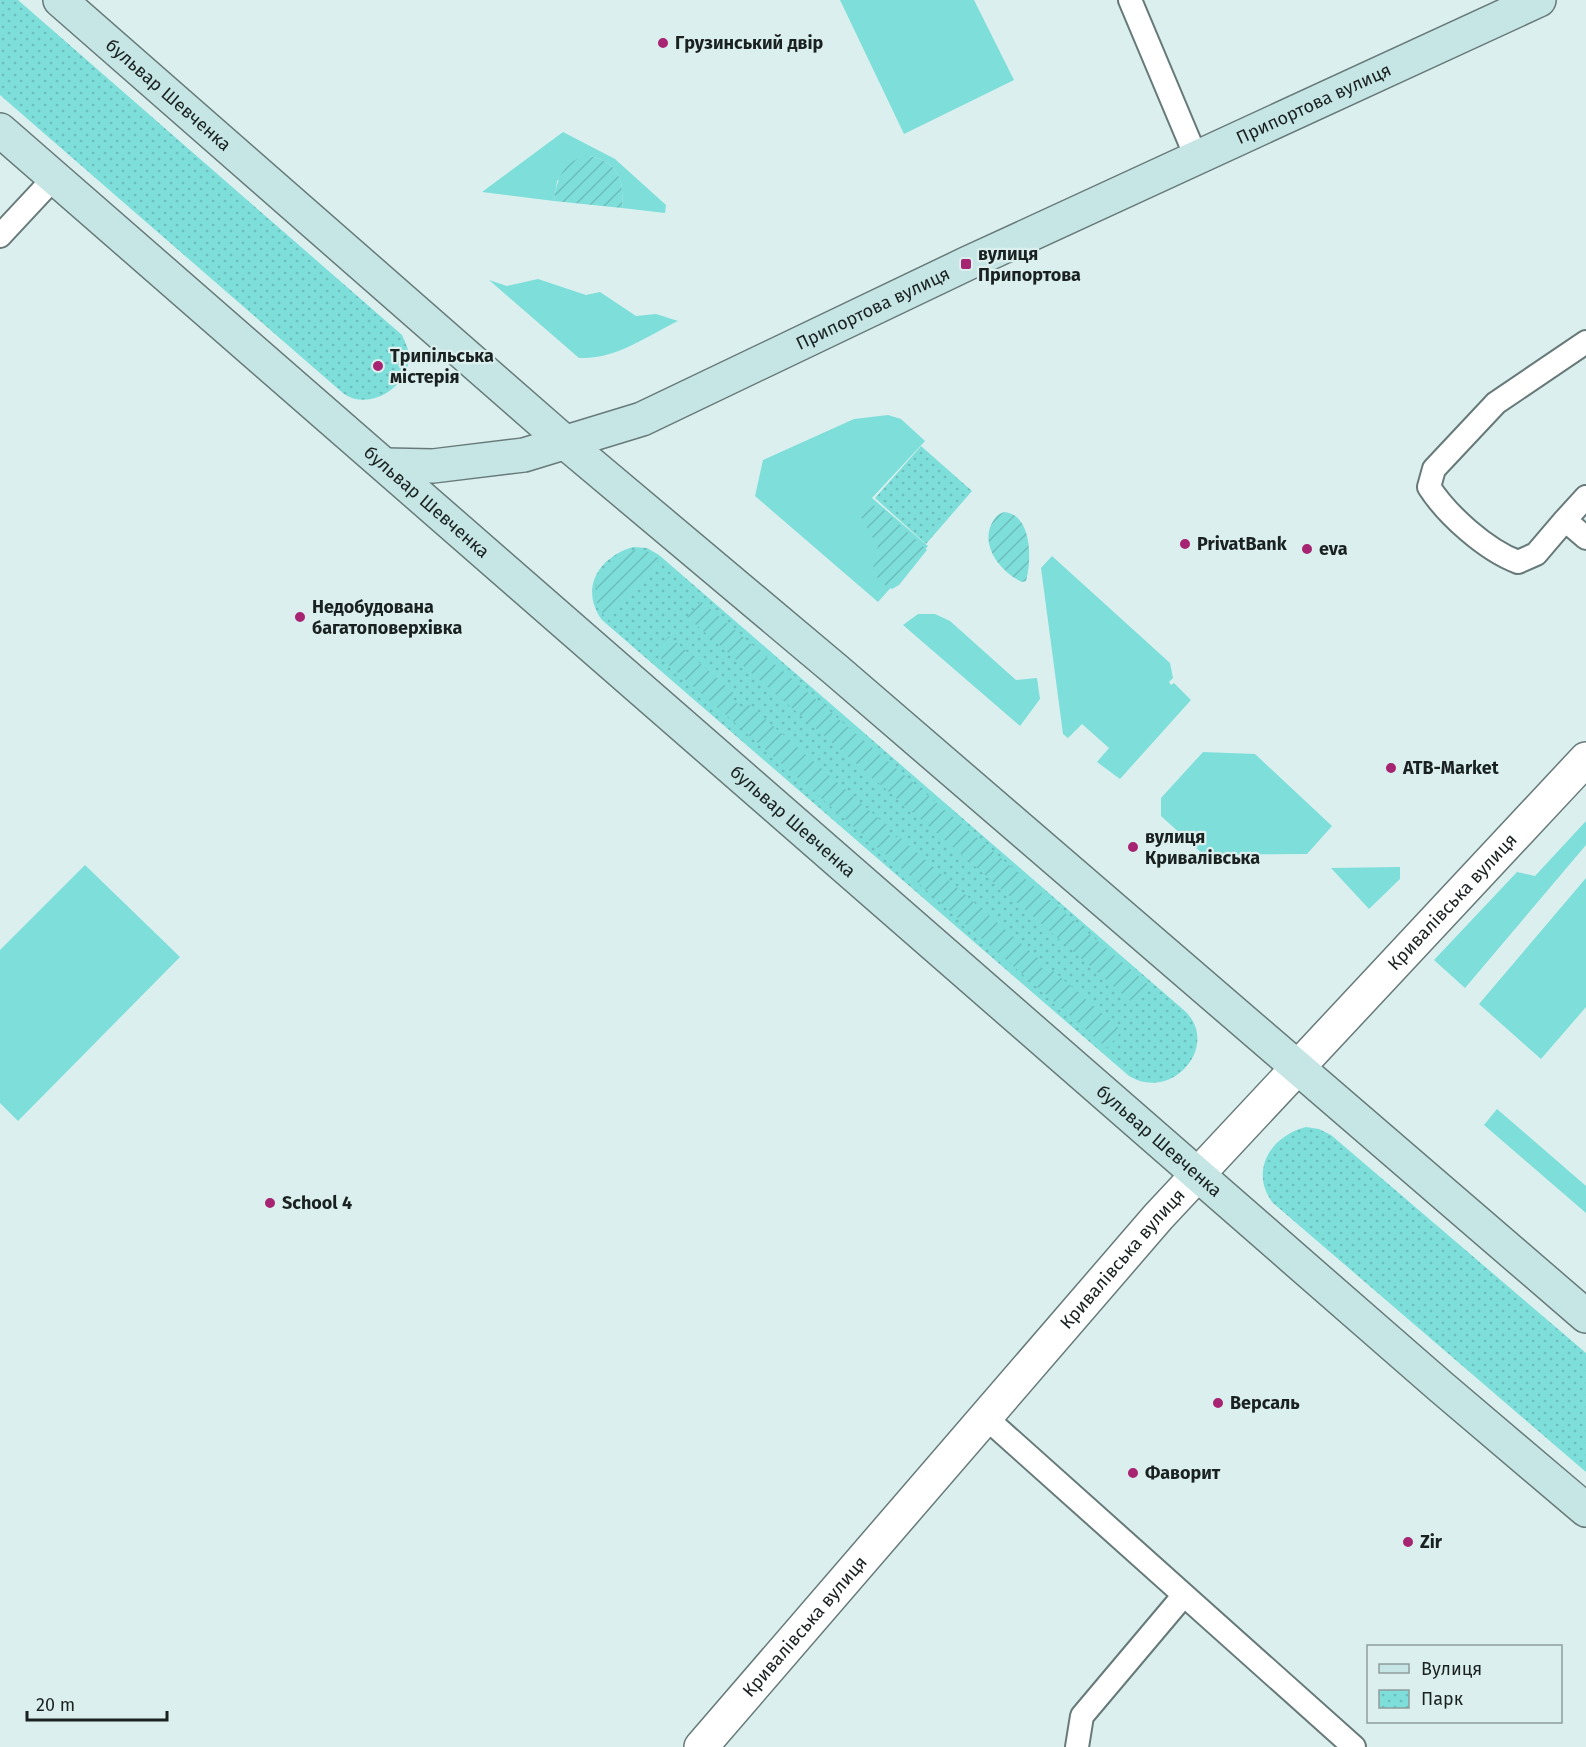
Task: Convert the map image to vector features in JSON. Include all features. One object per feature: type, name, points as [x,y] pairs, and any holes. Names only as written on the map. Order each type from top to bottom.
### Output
[{"type":"main road","name":"бульвар Шевченка","points":[[60,0],[567,444],[836,670],[1586,1316]]},
{"type":"main road","name":"Припортова вулиця","points":[[385,465],[433,466],[480,462],[567,444],[642,419],[1196,157],[1539,0]]},
{"type":"main road","name":"бульвар Шевченка","points":[[0,130],[1586,1510]]},
{"type":"street","name":"Кривалівська вулиця","points":[[701,1747],[984,1416],[1198,1174],[1586,759]]},
{"type":"lane","points":[[1130,0],[1196,157]]},
{"type":"lane","points":[[0,236],[55,177]]},
{"type":"lane","points":[[1586,342],[1496,403],[1434,470],[1429,487],[1438,501],[1498,554],[1518,562],[1536,554],[1586,497]]},
{"type":"lane","points":[[1565,520],[1586,538]]},
{"type":"lane","points":[[984,1416],[1354,1747]]},
{"type":"lane","points":[[1077,1747],[1082,1716],[1184,1595]]},
{"type":"green space","points":[[0,0],[18,0],[402,335],[409,357],[407,368],[395,387],[386,394],[365,400],[354,399],[344,394],[0,95]]},
{"type":"green space","points":[[840,0],[974,0],[1014,80],[904,134]]},
{"type":"green space","points":[[563,132],[615,159],[666,205],[665,213],[622,208],[622,189],[618,174],[607,163],[589,156],[557,181],[554,201],[482,192]]},
{"type":"green space","points":[[589,156],[607,163],[618,174],[622,189],[622,208],[554,201],[563,171],[573,161]]},
{"type":"green space","points":[[538,279],[586,295],[600,292],[636,316],[656,314],[678,321],[618,351],[592,358],[579,358],[489,280],[507,286]]},
{"type":"green space","points":[[888,415],[901,419],[925,441],[872,498],[928,546],[878,602],[755,496],[763,460],[854,419]]},
{"type":"green space","points":[[921,446],[972,491],[926,544],[875,498]]},
{"type":"green space","points":[[873,505],[885,511],[927,550],[899,585],[892,589],[876,576],[873,566],[878,547],[861,517],[866,507]]},
{"type":"green space","points":[[1004,512],[1013,515],[1025,529],[1029,550],[1026,581],[1022,582],[1007,573],[991,551],[989,534],[991,525],[999,514]]},
{"type":"green space","points":[[633,547],[647,548],[659,555],[1186,1012],[1195,1026],[1197,1040],[1194,1054],[1186,1067],[1160,1082],[1145,1082],[1129,1076],[602,620],[595,608],[592,596],[596,575],[611,558]]},
{"type":"green space","points":[[637,550],[647,551],[660,559],[606,617],[599,607],[596,596],[596,585],[600,575],[615,558]]},
{"type":"green space","points":[[1052,556],[1170,663],[1173,678],[1169,682],[1171,685],[1174,683],[1191,700],[1120,779],[1097,762],[1109,748],[1082,724],[1068,738],[1063,734],[1041,568]]},
{"type":"green space","points":[[701,601],[1150,986],[1134,1004],[687,617]]},
{"type":"green space","points":[[918,614],[935,614],[950,621],[1016,680],[1037,678],[1040,699],[1020,726],[903,625]]},
{"type":"green space","points":[[669,636],[736,695],[733,700],[743,709],[748,704],[887,826],[884,830],[894,839],[898,836],[1039,959],[1036,964],[1047,973],[1051,969],[1122,1031],[1107,1048],[655,653]]},
{"type":"green space","points":[[1203,752],[1255,754],[1332,826],[1307,854],[1204,855],[1161,816],[1161,798]]},
{"type":"green space","points":[[1586,821],[1586,845],[1465,988],[1434,960],[1517,872],[1535,876]]},
{"type":"green space","points":[[85,865],[180,957],[18,1121],[0,1103],[0,950]]},
{"type":"green space","points":[[1400,867],[1400,879],[1369,909],[1331,868]]},
{"type":"green space","points":[[1586,878],[1586,1007],[1541,1059],[1479,1004]]},
{"type":"green space","points":[[1497,1109],[1586,1186],[1586,1213],[1484,1125]]},
{"type":"green space","points":[[1306,1127],[1319,1129],[1331,1135],[1586,1353],[1586,1472],[1273,1203],[1266,1191],[1263,1179],[1263,1168],[1267,1157],[1282,1138]]},
{"type":"place","name":"Грузинський двір","points":[[663,43]]},
{"type":"place","name":"вулиця Припортова","points":[[966,264]]},
{"type":"place","name":"Трипільська містерія","points":[[378,366]]},
{"type":"place","name":"PrivatBank","points":[[1185,544]]},
{"type":"place","name":"eva","points":[[1307,549]]},
{"type":"place","name":"Недобудована багатоповерхівка","points":[[300,617]]},
{"type":"place","name":"ATB-Market","points":[[1391,768]]},
{"type":"place","name":"вулиця Кривалівська","points":[[1133,847]]},
{"type":"place","name":"School 4","points":[[270,1203]]},
{"type":"place","name":"Версаль","points":[[1218,1403]]},
{"type":"place","name":"Фаворит","points":[[1133,1473]]},
{"type":"place","name":"Zir","points":[[1408,1542]]}]
